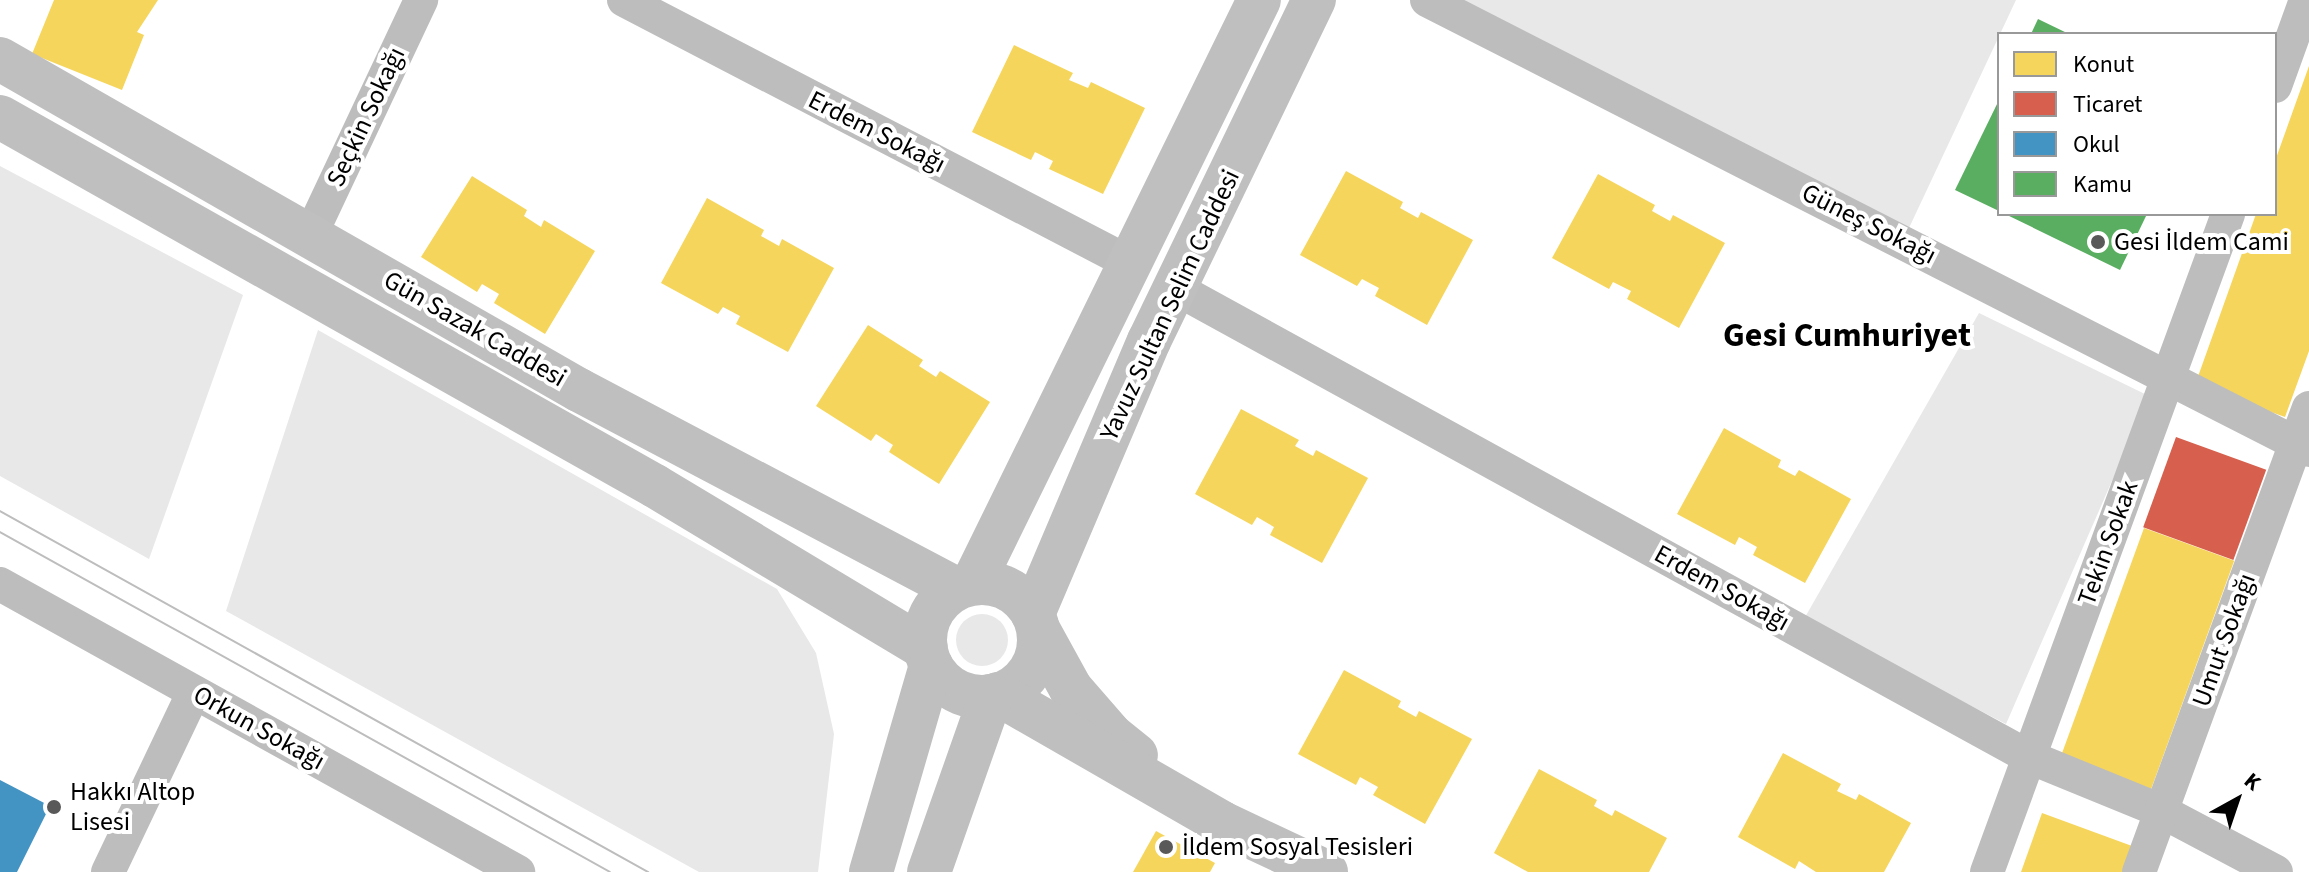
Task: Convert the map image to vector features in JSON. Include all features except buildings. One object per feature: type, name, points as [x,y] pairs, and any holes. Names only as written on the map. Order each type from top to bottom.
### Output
[{"type":"street","name":"Seçkin Sokağı","points":[[311,234],[421,0]]},
{"type":"street","name":"Erdem Sokağı","points":[[624,0],[1130,263]]},
{"type":"street","name":"Yavuz Sultan Selim Caddesi","points":[[965,586],[1130,263],[1259,0]]},
{"type":"street","name":"Yavuz Sultan Selim Caddesi","points":[[1036,622],[1175,288],[1314,0]]},
{"type":"street","name":"Güneş Sokağı","points":[[1427,0],[2169,375],[2303,447]]},
{"type":"street","points":[[2277,80],[2306,0]]},
{"type":"street","name":"Gün Sazak Caddesi","points":[[0,59],[311,234],[579,390],[965,586]]},
{"type":"street","name":"Gün Sazak Caddesi","points":[[0,117],[655,486],[929,657]]},
{"type":"street","name":"Tekin Sokak","points":[[1987,872],[2227,216]]},
{"type":"street","name":"Erdem Sokağı","points":[[1175,288],[2029,757],[2161,811],[2276,872]]},
{"type":"street","name":"Umut Sokağı","points":[[2139,872],[2303,447],[2309,408]]},
{"type":"street","name":"Orkun Sokağı","points":[[0,584],[518,872]]},
{"type":"street","points":[[871,872],[929,657],[931,614],[965,586],[1008,589],[1036,622],[1071,689],[1111,735],[1222,823]]},
{"type":"street","points":[[929,872],[995,695],[1023,681],[1033,666],[1036,622]]},
{"type":"street","points":[[929,657],[956,691],[995,695],[1222,823],[1326,872]]},
{"type":"street","points":[[108,872],[194,692]]},
{"type":"shaded area","points":[[1432,0],[2016,0],[2001,32],[1997,32],[1997,40],[1901,245]]},
{"type":"shaded area","points":[[0,166],[243,295],[149,559],[0,476]]},
{"type":"shaded area","points":[[1979,313],[2149,396],[2006,724],[1804,619]]},
{"type":"shaded area","points":[[318,330],[777,589],[816,653],[834,734],[818,872],[699,872],[226,611]]},
{"type":"shaded area","points":[[982,614],[1001,621],[1008,640],[1001,659],[982,666],[963,659],[956,640],[963,621]]},
{"type":"tram line","points":[[0,511],[648,872]]},
{"type":"tram line","points":[[0,532],[610,872]]},
{"type":"place","name":"Gesi İldem Cami","points":[[2098,242]]},
{"type":"place","name":"Hakkı Altop Lisesi","points":[[54,807]]},
{"type":"place","name":"İldem Sosyal Tesisleri","points":[[1166,847]]},
{"type":"district","name":"Gesi Cumhuriyet","points":[[1847,336]]}]
